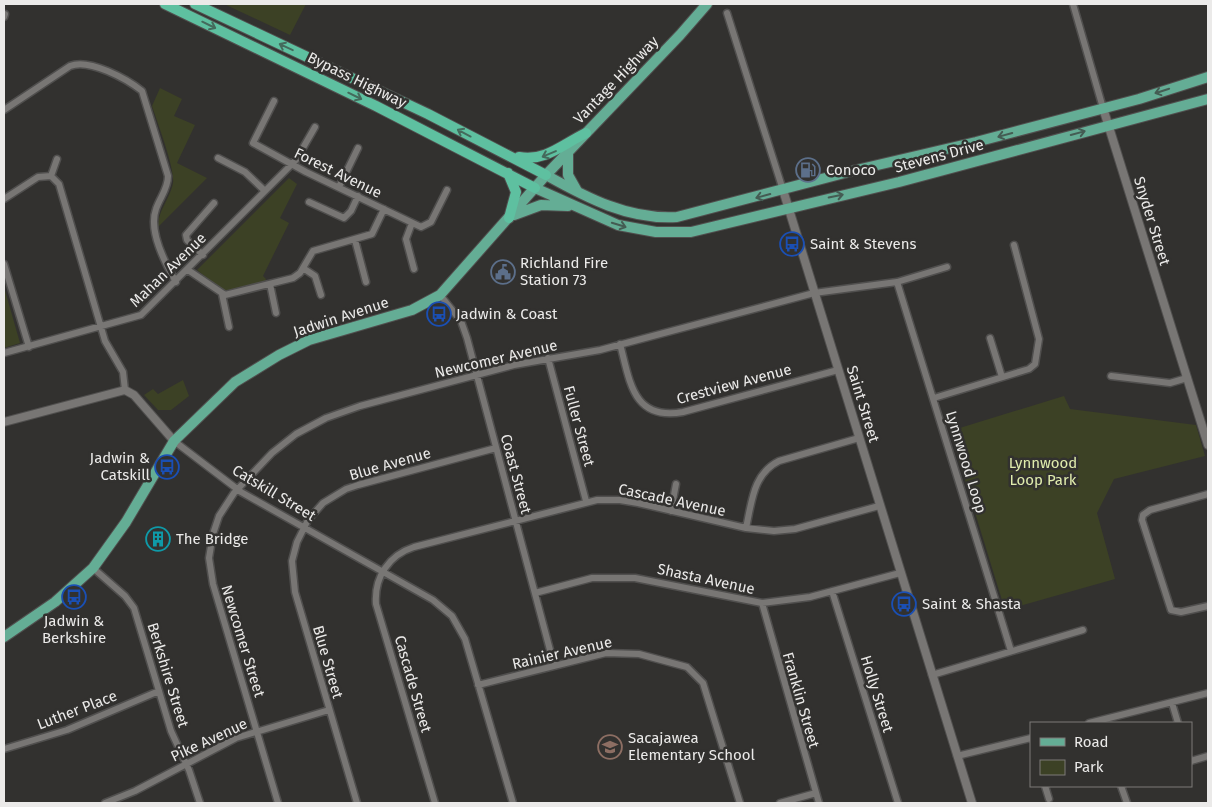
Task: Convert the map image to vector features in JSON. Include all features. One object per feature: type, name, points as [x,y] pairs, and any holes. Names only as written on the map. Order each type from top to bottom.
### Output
[{"type":"highway","name":"Bypass Highway","points":[[165,4],[508,172],[535,188]]},
{"type":"highway","name":"Bypass Highway","points":[[195,4],[428,114],[546,175]]},
{"type":"highway","points":[[507,155],[529,159],[543,156],[586,133]]},
{"type":"highway","points":[[508,172],[516,192],[509,218]]},
{"type":"main road","name":"Vantage Highway","points":[[546,175],[707,4]]},
{"type":"main road","name":"Stevens Drive","points":[[546,175],[578,192],[621,210],[651,217],[694,214],[976,142],[1103,108],[1208,77]]},
{"type":"main road","name":"Stevens Drive","points":[[535,188],[618,225],[668,233],[702,230],[899,182],[1108,124],[1208,99]]},
{"type":"main road","points":[[568,152],[568,175],[578,192]]},
{"type":"main road","name":"Jadwin Avenue","points":[[4,637],[55,602],[92,568],[126,522],[174,441],[235,382],[279,355],[322,336],[412,310],[440,295],[546,175]]},
{"type":"main road","points":[[509,218],[541,205],[574,206]]},
{"type":"street","name":"Snyder Street","points":[[1073,4],[1103,108],[1208,445]]},
{"type":"street","name":"Saint Street","points":[[727,13],[972,803]]},
{"type":"street","points":[[4,110],[68,68],[78,64],[91,64],[131,84],[144,95],[168,176],[166,187],[155,214],[154,226],[166,263],[176,282]]},
{"type":"street","name":"Forest Avenue","points":[[274,101],[253,143],[412,223]]},
{"type":"street","name":"Mahan Avenue","points":[[4,353],[101,328],[141,315],[292,164],[301,154],[315,127]]},
{"type":"street","points":[[339,187],[358,148]]},
{"type":"street","points":[[218,158],[245,172],[265,191]]},
{"type":"street","points":[[51,176],[57,159]]},
{"type":"street","points":[[4,199],[38,177],[51,176],[59,184],[101,328],[109,350],[123,372],[125,390],[4,422]]},
{"type":"street","points":[[414,270],[406,238],[412,223],[422,227],[429,224],[447,190]]},
{"type":"street","points":[[310,202],[344,218],[351,211],[358,196]]},
{"type":"street","points":[[203,255],[187,240],[186,235],[214,203]]},
{"type":"street","points":[[188,270],[222,294],[232,294],[294,277],[303,268],[313,251],[372,234],[384,209]]},
{"type":"street","points":[[355,240],[366,282]]},
{"type":"street","points":[[934,398],[1032,367],[1039,352],[1039,338],[1014,245]]},
{"type":"street","points":[[4,264],[29,347]]},
{"type":"street","points":[[814,293],[897,282],[948,267]]},
{"type":"street","points":[[303,268],[315,276],[321,295]]},
{"type":"street","name":"Lynnwood Loop","points":[[897,282],[1011,651]]},
{"type":"street","points":[[270,284],[276,313]]},
{"type":"street","name":"Newcomer Avenue","points":[[236,489],[272,452],[296,434],[326,418],[360,406],[548,358],[620,344],[814,293]]},
{"type":"street","points":[[222,294],[229,327]]},
{"type":"street","name":"Coast Street","points":[[440,295],[461,321],[554,665]]},
{"type":"street","points":[[990,338],[1002,377]]},
{"type":"street","name":"Crestview Avenue","points":[[620,344],[636,396],[649,408],[664,414],[683,412],[838,370]]},
{"type":"street","name":"Fuller Street","points":[[548,358],[586,501]]},
{"type":"street","points":[[1111,376],[1170,383],[1188,378]]},
{"type":"street","name":"Catskill Street","points":[[125,390],[136,398],[174,441],[236,489],[433,600],[452,616],[462,633],[513,803]]},
{"type":"street","points":[[746,528],[758,480],[770,465],[859,438]]},
{"type":"street","name":"Blue Avenue","points":[[303,527],[323,503],[346,489],[496,448]]},
{"type":"street","points":[[671,510],[676,484]]},
{"type":"street","name":"Newcomer Street","points":[[236,489],[216,524],[210,544],[210,568],[278,803]]},
{"type":"street","points":[[1208,494],[1150,510],[1143,515],[1142,520],[1171,610],[1181,612],[1208,606]]},
{"type":"street","name":"Cascade Avenue","points":[[382,572],[390,560],[406,550],[586,501],[620,500],[746,528],[774,531],[795,529],[879,506]]},
{"type":"street","name":"Blue Street","points":[[303,527],[292,561],[293,582],[357,803]]},
{"type":"street","name":"Berkshire Street","points":[[92,568],[125,596],[134,608],[171,732],[186,763],[200,803]]},
{"type":"street","name":"Cascade Street","points":[[382,572],[377,584],[376,604],[435,803]]},
{"type":"street","name":"Shasta Avenue","points":[[535,593],[592,578],[635,578],[762,604],[832,592],[900,573]]},
{"type":"street","name":"Holly Street","points":[[832,592],[898,803]]},
{"type":"street","name":"Franklin Street","points":[[762,604],[819,803]]},
{"type":"street","points":[[932,675],[1083,630]]},
{"type":"street","name":"Rainier Avenue","points":[[478,685],[606,653],[628,652],[680,664],[694,671],[703,683],[740,803]]},
{"type":"street","name":"Luther Place","points":[[4,749],[66,730],[158,691]]},
{"type":"street","points":[[1102,722],[1208,694]]},
{"type":"street","points":[[1172,703],[1178,722]]},
{"type":"street","name":"Pike Avenue","points":[[105,803],[135,791],[236,738],[329,710]]},
{"type":"street","points":[[957,756],[1030,738]]},
{"type":"street","points":[[1192,761],[1208,756]]},
{"type":"street","points":[[1045,787],[1049,799]]},
{"type":"street","points":[[1121,787],[1127,803]]},
{"type":"street","points":[[780,803],[816,793]]},
{"type":"green space","points":[[224,4],[306,4],[290,35]]},
{"type":"green space","points":[[160,88],[182,99],[174,116],[195,125],[177,163],[207,178],[158,227],[160,215],[173,183],[169,156],[152,106]]},
{"type":"green space","points":[[289,178],[297,184],[280,218],[289,223],[263,276],[266,279],[265,281],[224,292],[197,270]]},
{"type":"green space","points":[[4,287],[20,343],[4,348]]},
{"type":"green space","points":[[183,380],[189,396],[171,410],[158,410],[144,395],[153,389],[158,394]]},
{"type":"green space","name":"Lynnwood Loop Park","points":[[1064,396],[1070,409],[1196,425],[1205,456],[1114,479],[1097,513],[1115,579],[1005,610],[950,431]]},
{"type":"place","name":"Conoco","points":[[808,170]]},
{"type":"place","name":"Saint & Stevens","points":[[792,244]]},
{"type":"place","name":"Richland Fire Station 73","points":[[503,272]]},
{"type":"place","name":"Jadwin & Coast","points":[[439,314]]},
{"type":"place","name":"Jadwin & Catskill","points":[[167,467]]},
{"type":"place","name":"The Bridge","points":[[158,539]]},
{"type":"place","name":"Jadwin & Berkshire","points":[[74,597]]},
{"type":"place","name":"Saint & Shasta","points":[[904,604]]},
{"type":"place","name":"Sacajawea Elementary School","points":[[610,747]]}]
